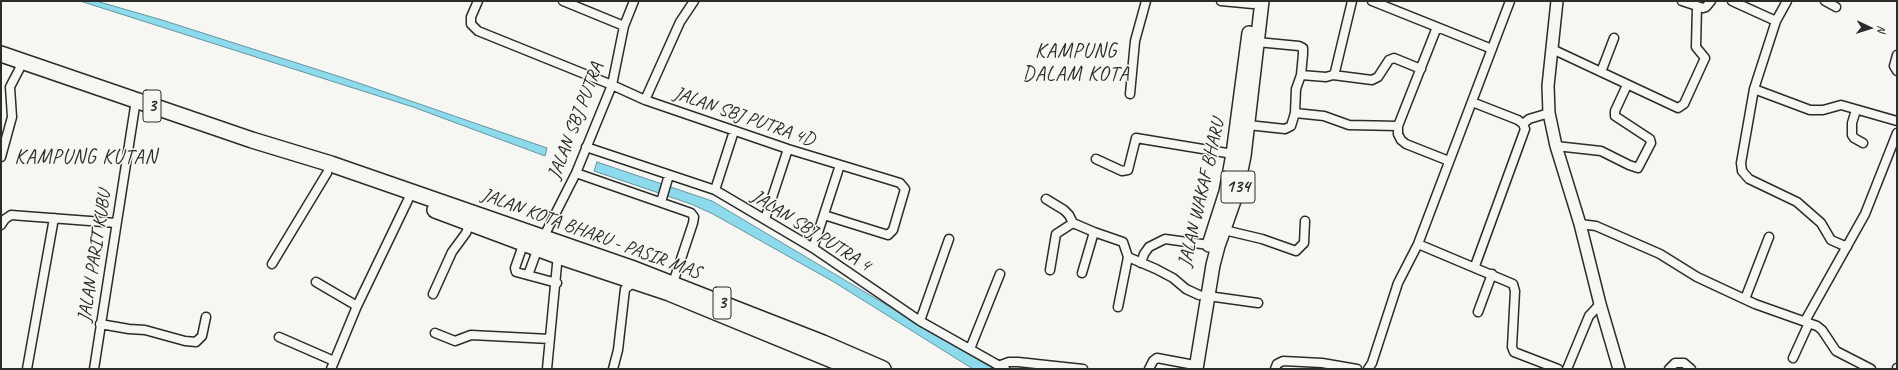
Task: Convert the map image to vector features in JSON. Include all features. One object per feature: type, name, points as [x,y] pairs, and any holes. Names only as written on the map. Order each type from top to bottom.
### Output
[{"type":"highway","name":"JALAN KOTA BHARU - PASIR MAS","points":[[1,54],[304,156],[332,164],[558,249],[673,283],[883,369]]},
{"type":"highway","name":"JALAN KOTA BHARU - PASIR MAS","points":[[304,156],[327,173],[408,200],[524,242],[541,243]]},
{"type":"highway","name":"JALAN KOTA BHARU - PASIR MAS","points":[[558,249],[630,286],[669,293],[854,369]]},
{"type":"main road","name":"JALAN WAKAF BHARU","points":[[1204,296],[1236,195],[1248,125],[1257,42],[1256,2]]},
{"type":"main road","name":"JALAN WAKAF BHARU","points":[[1191,367],[1204,296],[1209,245],[1226,192],[1233,154],[1256,2]]},
{"type":"street","name":"JALAN SBJ PUTRA 4D","points":[[478,1],[471,20],[474,28],[478,31],[612,85],[645,100],[788,149],[903,185],[905,192],[893,230],[888,235],[824,215]]},
{"type":"street","points":[[562,1],[578,4],[624,26]]},
{"type":"street","name":"JALAN SBJ PUTRA","points":[[528,275],[541,243],[576,173],[612,85],[624,26],[634,1]]},
{"type":"street","points":[[645,100],[680,22],[694,1]]},
{"type":"street","points":[[1130,94],[1135,41],[1146,1]]},
{"type":"street","points":[[1221,1],[1256,2]]},
{"type":"street","points":[[1333,75],[1352,1]]},
{"type":"street","points":[[1372,1],[1384,3],[1437,27],[1492,49]]},
{"type":"street","points":[[1368,369],[1372,363],[1398,283],[1418,244],[1510,1]]},
{"type":"street","points":[[1557,1],[1548,86],[1549,113],[1556,146],[1580,224],[1600,304],[1619,369]]},
{"type":"street","points":[[1683,1],[1697,6],[1706,7],[1711,1]]},
{"type":"street","points":[[1732,1],[1776,21]]},
{"type":"street","points":[[1787,1],[1776,21],[1754,89],[1741,163],[1743,174],[1749,179],[1796,202],[1821,223],[1830,240],[1847,247]]},
{"type":"street","points":[[1825,1],[1836,7]]},
{"type":"street","points":[[1552,48],[1674,107],[1682,106],[1705,58],[1696,47],[1697,6]]},
{"type":"street","points":[[1437,27],[1398,126],[1398,134],[1401,140],[1449,161]]},
{"type":"street","points":[[1601,72],[1614,38]]},
{"type":"street","points":[[1248,125],[1288,128],[1292,123],[1295,113],[1296,89],[1301,75],[1304,54],[1301,47],[1257,42]]},
{"type":"street","points":[[1897,55],[1894,66],[1897,71]]},
{"type":"street","points":[[1301,75],[1322,77],[1333,75],[1372,80],[1378,77],[1389,60],[1394,58],[1421,69]]},
{"type":"street","points":[[1,157],[4,138],[13,112],[9,92],[10,87],[23,62]]},
{"type":"street","points":[[1556,146],[1601,151],[1638,168],[1651,143],[1650,140],[1615,116],[1615,111],[1627,85]]},
{"type":"street","points":[[1754,89],[1810,110],[1823,110],[1840,105],[1897,121]]},
{"type":"street","name":"JALAN PARIT KUBU","points":[[94,369],[136,100]]},
{"type":"street","points":[[1472,102],[1523,124],[1525,129],[1475,266]]},
{"type":"street","points":[[1856,110],[1852,123],[1852,134],[1854,138],[1863,143]]},
{"type":"street","points":[[1295,113],[1324,116],[1349,125],[1398,126]]},
{"type":"street","points":[[1523,124],[1529,119],[1549,113]]},
{"type":"street","points":[[715,190],[734,131]]},
{"type":"street","points":[[1793,358],[1807,322],[1865,214],[1897,133]]},
{"type":"street","points":[[1096,159],[1122,170],[1128,170],[1136,138],[1233,154]]},
{"type":"street","name":"JALAN SBJ PUTRA 4","points":[[586,147],[669,177],[715,190],[813,248],[920,321],[1002,367]]},
{"type":"street","points":[[765,219],[788,149]]},
{"type":"street","points":[[813,248],[840,165]]},
{"type":"street","points":[[272,264],[327,173]]},
{"type":"street","points":[[576,173],[661,200],[687,210],[694,217],[673,283]]},
{"type":"street","points":[[661,200],[669,177]]},
{"type":"street","points":[[1046,199],[1070,215],[1073,223],[1123,242],[1128,257],[1118,307]]},
{"type":"street","points":[[279,337],[332,365],[357,306],[408,200]]},
{"type":"street","points":[[1,225],[5,219],[11,215],[116,223]]},
{"type":"street","points":[[27,369],[54,218]]},
{"type":"street","points":[[1224,230],[1262,239],[1296,251],[1304,243],[1305,221]]},
{"type":"street","points":[[433,294],[452,252],[466,233],[470,223]]},
{"type":"street","points":[[1050,270],[1056,234],[1073,223]]},
{"type":"street","points":[[1580,224],[1596,226],[1660,254],[1697,278],[1745,299],[1807,322],[1822,330],[1836,351],[1871,369]]},
{"type":"street","points":[[1082,273],[1094,232]]},
{"type":"street","points":[[1745,299],[1769,237]]},
{"type":"street","points":[[920,321],[949,239]]},
{"type":"street","points":[[1141,263],[1144,254],[1149,247],[1165,239],[1209,245]]},
{"type":"street","points":[[524,242],[515,268],[516,272],[557,283]]},
{"type":"street","points":[[1418,244],[1510,281],[1515,287],[1512,347],[1514,352],[1558,369]]},
{"type":"street","points":[[547,369],[557,283],[558,249]]},
{"type":"street","points":[[1128,257],[1156,269],[1173,278],[1186,289],[1204,296],[1258,303]]},
{"type":"street","points":[[970,349],[1000,274]]},
{"type":"street","points":[[1478,312],[1492,274]]},
{"type":"street","points":[[316,282],[357,306]]},
{"type":"street","points":[[613,369],[630,286]]},
{"type":"street","points":[[1567,369],[1589,316],[1600,304]]},
{"type":"street","points":[[100,324],[145,330],[185,341],[196,342],[202,336],[206,317]]},
{"type":"street","points":[[435,333],[454,341],[471,335],[550,339]]},
{"type":"street","points":[[1149,369],[1153,361],[1157,358],[1191,367]]},
{"type":"street","points":[[1276,369],[1276,364],[1283,361],[1322,363],[1357,369]]},
{"type":"street","points":[[1002,367],[1009,362],[1018,362],[1083,369]]},
{"type":"street","points":[[1669,369],[1672,365],[1677,363],[1684,363],[1691,369]]},
{"type":"water","points":[[80,1],[96,1],[162,20],[347,79],[547,148],[545,156],[413,107]]},
{"type":"water","points":[[597,162],[712,201],[994,369],[973,369],[834,282],[713,214],[691,204],[594,171]]},
{"type":"district","name":"KAMPUNG DALAM KOTA","points":[[1076,64]]},
{"type":"district","name":"KAMPUNG KUTAN","points":[[86,158]]}]
